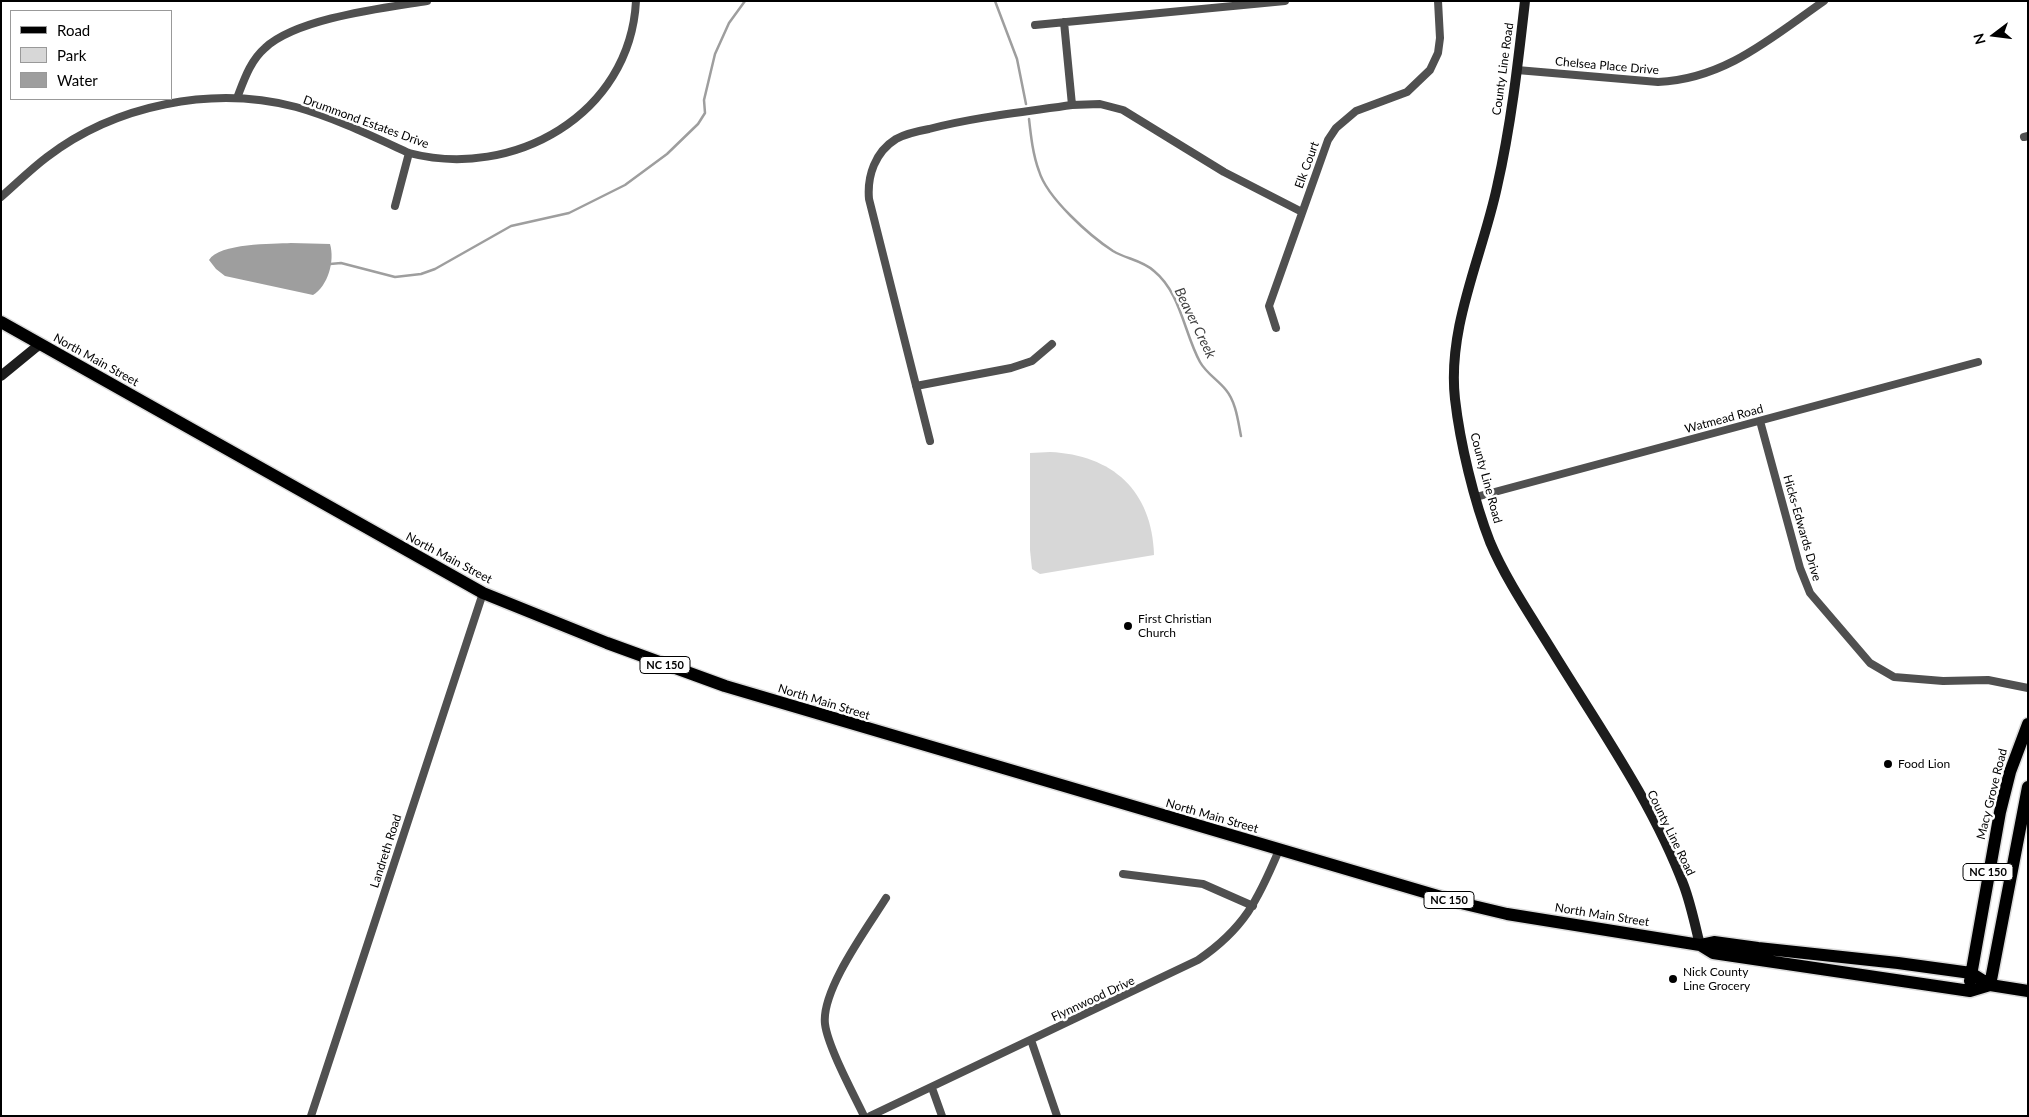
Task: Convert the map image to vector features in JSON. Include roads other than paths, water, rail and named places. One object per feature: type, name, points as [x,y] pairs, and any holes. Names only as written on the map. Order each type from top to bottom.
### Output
[{"type":"main road","name":"North Main Street","points":[[1,322],[483,593],[607,644],[725,686],[1279,850],[1486,909],[1700,945],[1714,942],[1890,962],[1971,974],[1990,985],[2028,992]]},
{"type":"main road","name":"Macy Grove Road","points":[[1970,991],[1971,974],[2000,812],[2012,765],[2028,724]]},
{"type":"main road","name":"NC 150","points":[[1990,985],[2028,787]]},
{"type":"main road","name":"North Main Street","points":[[1700,945],[1712,953],[1970,991],[1990,985]]},
{"type":"street","points":[[237,98],[245,76],[254,60],[278,38],[304,27],[362,11],[427,1]]},
{"type":"street","name":"Drummond Estates Drive","points":[[1,197],[47,156],[98,126],[143,109],[186,101],[237,98],[297,108],[409,152],[443,159],[482,159],[534,145],[554,134],[588,107],[614,72],[624,54],[631,31],[636,1]]},
{"type":"street","points":[[1034,25],[1285,1]]},
{"type":"street","name":"Elk Court","points":[[1276,328],[1269,306],[1328,140],[1336,128],[1356,111],[1407,92],[1430,70],[1438,53],[1440,38],[1438,1]]},
{"type":"street","name":"County Line Road","points":[[1525,1],[1517,70],[1498,185],[1483,245],[1456,335],[1455,398],[1476,497],[1490,542],[1504,569],[1619,760],[1665,844],[1684,888],[1700,945]]},
{"type":"street","name":"Chelsea Place Drive","points":[[1517,70],[1658,82],[1677,81],[1726,67],[1824,1]]},
{"type":"street","points":[[1064,22],[1072,105]]},
{"type":"street","points":[[930,441],[869,199],[868,184],[879,154],[896,139],[954,122],[1072,105],[1100,104],[1123,110],[1224,172],[1302,212]]},
{"type":"street","points":[[395,206],[409,152]]},
{"type":"street","points":[[1,376],[40,344]]},
{"type":"street","points":[[916,386],[1032,361],[1052,344]]},
{"type":"street","name":"Watmead Road","points":[[1476,497],[1978,362]]},
{"type":"street","name":"Hicks-Edwards Drive","points":[[1760,421],[1800,568],[1810,593],[1861,653],[1877,668],[1894,677],[1943,681],[1988,680],[2028,688]]},
{"type":"street","name":"Landreth Road","points":[[311,1116],[483,593]]},
{"type":"street","name":"Flynnwood Drive","points":[[870,1116],[1198,960],[1227,939],[1253,906],[1279,850]]},
{"type":"street","points":[[1123,874],[1203,884],[1253,906]]},
{"type":"street","points":[[864,1116],[828,1035],[825,1011],[841,970],[886,898]]},
{"type":"street","points":[[1031,1040],[1057,1116]]},
{"type":"street","points":[[932,1088],[942,1116]]},
{"type":"water","points":[[291,243],[330,244],[332,258],[329,273],[323,286],[313,295],[225,276],[209,260],[223,250],[235,247]]},
{"type":"waterway","points":[[330,264],[341,263],[395,277],[421,274],[435,269],[511,226],[569,213],[625,185],[667,154],[698,124],[705,113],[704,100],[715,54],[729,23],[745,1]]},
{"type":"waterway","name":"Beaver Creek","points":[[995,1],[1017,59],[1026,104]]},
{"type":"waterway","name":"Beaver Creek","points":[[1029,119],[1032,146],[1037,165],[1051,193],[1070,216],[1113,251],[1149,267],[1163,280],[1176,302],[1200,362],[1205,370],[1226,390],[1232,400],[1241,436]]},
{"type":"place","name":"First Christian Church","points":[[1128,626]]},
{"type":"place","name":"Food Lion","points":[[1888,764]]},
{"type":"place","name":"Nick County Line Grocery","points":[[1673,979]]}]
